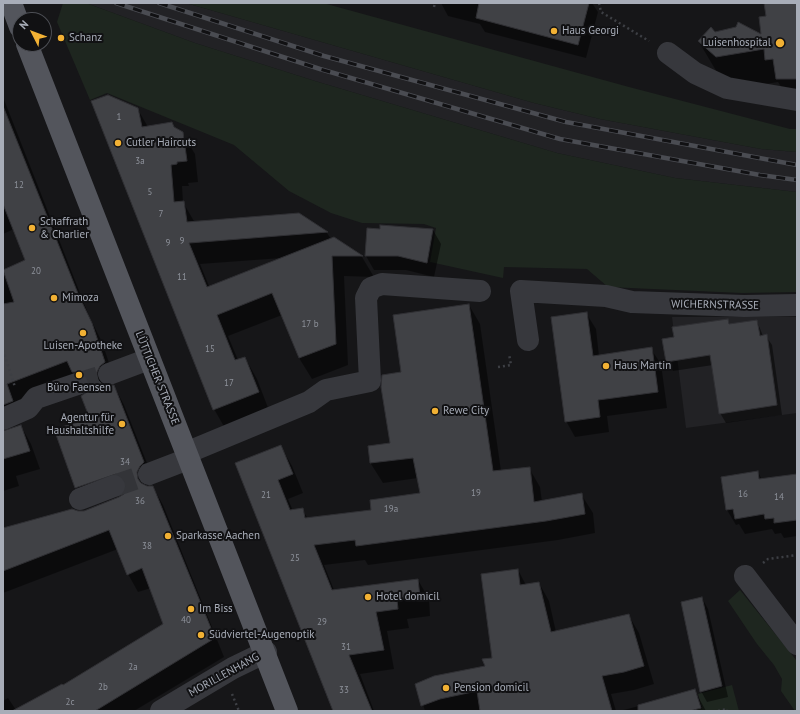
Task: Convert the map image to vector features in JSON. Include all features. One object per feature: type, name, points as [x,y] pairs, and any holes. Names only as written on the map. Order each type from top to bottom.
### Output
[{"type":"main road","name":"LÜTTICHER STRASSE","points":[[30,52],[187,456],[266,652],[287,711]]},
{"type":"street","points":[[668,53],[695,73],[727,88],[797,100]]},
{"type":"street","points":[[149,474],[309,402],[326,390],[370,381],[366,298],[371,288],[382,284],[480,291]]},
{"type":"street","name":"WICHERNSTRASSE","points":[[528,340],[521,292],[606,296],[632,302],[744,306],[797,305]]},
{"type":"street","points":[[109,374],[149,359]]},
{"type":"street","points":[[3,419],[28,408],[36,398],[77,384]]},
{"type":"street","points":[[80,499],[114,486]]},
{"type":"street","points":[[744,576],[797,644]]},
{"type":"street","name":"MORILLENHANG","points":[[162,711],[233,668],[266,652]]},
{"type":"path","points":[[434,7],[435,3]]},
{"type":"path","points":[[599,3],[601,12],[668,53]]},
{"type":"path","points":[[3,350],[23,410]]},
{"type":"path","points":[[744,576],[768,559],[797,555]]},
{"type":"path","points":[[718,711],[727,709],[727,711]]},
{"type":"shaded area","points":[[63,3],[86,3],[195,43],[315,81],[557,153],[675,178],[797,192],[797,292],[742,293],[608,287],[587,269],[504,267],[503,278],[430,262],[436,228],[424,224],[362,223],[331,213],[289,191],[234,145],[107,93],[90,100],[57,22]]},
{"type":"shaded area","points":[[86,3],[186,3],[534,103],[600,119],[761,149],[797,152],[797,192],[675,178],[557,153],[315,81],[195,43]]},
{"type":"shaded area","points":[[186,3],[323,3],[629,87],[790,129],[797,129],[797,152],[761,149],[600,119],[534,103]]},
{"type":"shaded area","points":[[672,317],[797,317],[797,413],[686,428]]},
{"type":"shaded area","points":[[740,590],[797,661],[797,711],[795,711],[781,691],[782,679],[774,665],[757,644],[728,601]]},
{"type":"shaded area","points":[[732,685],[739,711],[693,711],[702,708],[698,694]]},
{"type":"building","name":"Haus Georgi","points":[[479,3],[589,3],[578,45],[476,18]]},
{"type":"building","name":"Luisenhospital","points":[[764,3],[797,3],[797,79],[776,79],[773,59],[765,60],[764,49],[716,57],[698,41],[711,27],[715,32],[736,27],[738,22],[761,34],[759,17],[766,16]]},
{"type":"building","points":[[108,95],[138,108],[142,127],[172,122],[174,127],[183,132],[187,161],[177,162],[177,164],[171,165],[174,202],[184,201],[187,222],[299,213],[328,232],[189,243],[207,287],[334,237],[363,256],[332,256],[336,344],[299,358],[272,293],[217,315],[235,360],[245,357],[259,392],[213,410],[91,101]]},
{"type":"building","points":[[3,106],[79,296],[92,323],[105,362],[100,366],[97,372],[97,379],[107,386],[114,385],[144,462],[137,472],[138,479],[141,483],[147,486],[153,486],[215,638],[95,711],[12,711],[62,684],[63,685],[163,624],[142,568],[127,575],[109,530],[3,571],[3,528],[72,509],[84,511],[124,494],[126,482],[122,477],[116,474],[75,488],[54,429],[90,419],[81,396],[87,392],[89,380],[85,375],[79,372],[72,372],[67,361],[7,384],[13,401],[3,405],[3,304],[14,302],[3,270],[25,260],[3,204]]},
{"type":"building","points":[[380,225],[433,229],[427,263],[398,256],[365,256],[367,228],[380,229]]},
{"type":"building","points":[[469,304],[493,471],[530,467],[534,502],[582,493],[585,514],[546,521],[356,546],[355,540],[314,545],[332,590],[418,579],[420,597],[397,600],[398,609],[376,612],[384,650],[349,655],[372,711],[333,711],[235,463],[281,445],[293,474],[278,480],[290,510],[303,508],[305,518],[371,510],[370,500],[420,493],[413,458],[370,463],[368,446],[390,443],[381,387],[382,375],[401,372],[393,315]]},
{"type":"building","name":"Haus Martin","points":[[587,312],[593,356],[652,347],[658,392],[598,400],[600,417],[565,422],[551,317]]},
{"type":"building","points":[[728,319],[729,324],[757,320],[760,336],[767,334],[777,405],[719,414],[710,355],[666,362],[662,339],[674,337],[672,327]]},
{"type":"building","points":[[21,425],[30,451],[3,459],[3,431]]},
{"type":"building","points":[[758,471],[759,479],[797,474],[797,520],[774,523],[774,518],[765,519],[764,514],[735,519],[733,509],[726,510],[721,477]]},
{"type":"building","points":[[518,569],[520,585],[539,582],[551,632],[629,614],[644,666],[624,672],[602,676],[612,711],[480,711],[477,691],[440,699],[421,706],[415,684],[434,676],[485,666],[482,659],[492,658],[481,574]]},
{"type":"building","points":[[702,597],[722,686],[700,692],[681,602]]},
{"type":"building","points":[[695,689],[701,708],[690,711],[638,711],[638,705]]},
{"type":"tunnel","points":[[77,384],[109,374]]},
{"type":"tunnel","points":[[114,486],[149,474]]},
{"type":"railway","points":[[116,3],[320,69],[560,139],[760,175],[797,180]]},
{"type":"railway","points":[[159,3],[324,56],[566,122],[797,165]]},
{"type":"place","name":"Haus Georgi","points":[[554,31]]},
{"type":"place","name":"Schanz","points":[[61,38]]},
{"type":"place","name":"Luisenhospital","points":[[780,43]]},
{"type":"place","name":"Cutler Haircuts","points":[[118,143]]},
{"type":"place","name":"Schaffrath & Charlier","points":[[32,228]]},
{"type":"place","name":"Mimoza","points":[[54,298]]},
{"type":"place","name":"Luisen-Apotheke","points":[[83,333]]},
{"type":"place","name":"Haus Martin","points":[[606,366]]},
{"type":"place","name":"Büro Faensen","points":[[79,375]]},
{"type":"place","name":"Rewe City","points":[[435,411]]},
{"type":"place","name":"Agentur für Haushaltshilfe","points":[[122,424]]},
{"type":"place","name":"Sparkasse Aachen","points":[[168,536]]},
{"type":"place","name":"Hotel domicil","points":[[368,597]]},
{"type":"place","name":"Im Biss","points":[[191,609]]},
{"type":"place","name":"Südviertel-Augenoptik","points":[[201,635]]},
{"type":"place","name":"Pension domicil","points":[[446,688]]}]
